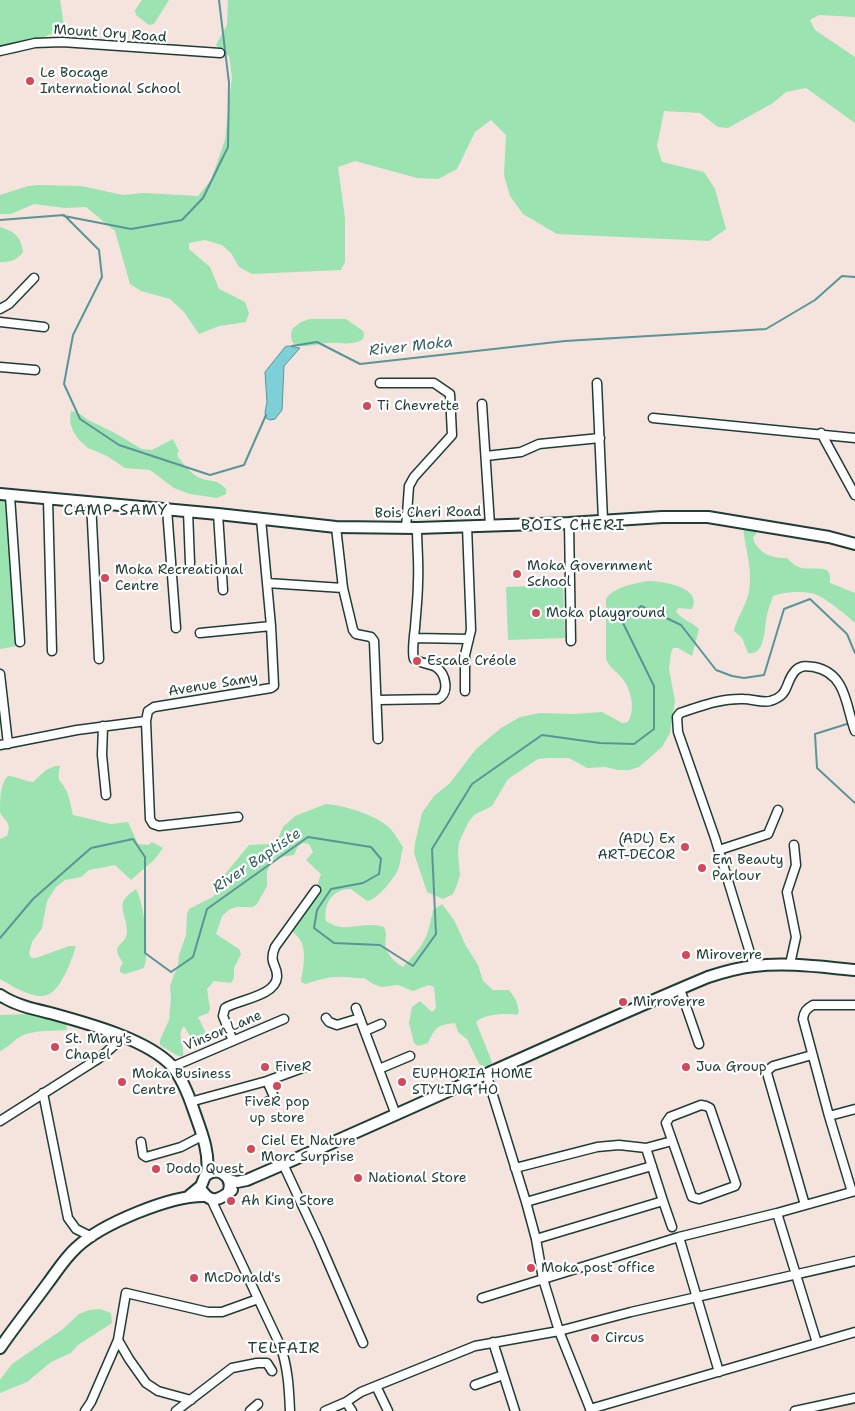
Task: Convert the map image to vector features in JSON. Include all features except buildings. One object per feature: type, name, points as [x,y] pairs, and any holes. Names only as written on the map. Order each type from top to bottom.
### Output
[{"type":"main road","name":"Bois Cheri Road","points":[[5,495],[188,511],[336,528],[411,528],[569,523],[662,517],[708,517],[829,537],[855,544]]},
{"type":"main road","points":[[229,1180],[237,1182],[246,1180],[708,977],[737,968],[790,964],[855,970]]},
{"type":"main road","points":[[3,997],[25,1006],[100,1028],[151,1049],[172,1066],[190,1102],[212,1173]]},
{"type":"main road","points":[[209,1195],[203,1179],[212,1173],[224,1174],[229,1180],[228,1193]]},
{"type":"main road","points":[[0,1348],[75,1249],[92,1237],[134,1213],[189,1196],[228,1193],[246,1180]]},
{"type":"street","name":"Mount Ory Road","points":[[0,51],[35,43],[62,42],[220,53]]},
{"type":"street","points":[[0,309],[9,304],[34,278]]},
{"type":"street","points":[[0,322],[44,327]]},
{"type":"street","points":[[0,367],[36,370]]},
{"type":"street","points":[[378,700],[438,699],[445,692],[445,683],[440,671],[415,659],[414,638],[418,582],[411,528],[409,486],[414,477],[452,436],[450,394],[434,383],[380,383]]},
{"type":"street","points":[[597,383],[603,520]]},
{"type":"street","points":[[482,404],[490,525]]},
{"type":"street","points":[[652,418],[821,433],[855,438]]},
{"type":"street","points":[[821,433],[855,495]]},
{"type":"street","points":[[486,456],[521,452],[539,444],[600,438]]},
{"type":"street","points":[[5,495],[20,642]]},
{"type":"street","points":[[48,499],[52,651]]},
{"type":"street","points":[[91,502],[99,659]]},
{"type":"street","points":[[167,509],[176,628]]},
{"type":"street","points":[[188,511],[190,563]]},
{"type":"street","points":[[218,514],[223,590]]},
{"type":"street","name":"Avenue Samy","points":[[146,721],[148,711],[154,707],[274,686],[271,626],[261,519]]},
{"type":"street","points":[[569,523],[571,642]]},
{"type":"street","points":[[465,691],[465,655],[471,630],[467,526]]},
{"type":"street","points":[[336,528],[344,588],[353,630],[356,634],[371,637],[374,641],[378,700],[378,740]]},
{"type":"street","points":[[267,583],[344,588]]},
{"type":"street","points":[[200,633],[271,626]]},
{"type":"street","points":[[414,638],[469,639]]},
{"type":"street","points":[[754,966],[719,850],[678,732],[677,717],[680,713],[712,702],[745,699],[767,702],[776,699],[785,693],[791,677],[804,666],[820,668],[834,677],[843,690],[849,704],[854,730]]},
{"type":"street","points":[[0,674],[4,744],[77,730],[146,721],[150,819],[153,824],[159,826],[238,817]]},
{"type":"street","points":[[102,726],[102,755],[106,795]]},
{"type":"street","points":[[719,850],[768,834],[778,810]]},
{"type":"street","points":[[790,964],[796,937],[787,892],[796,865],[794,845]]},
{"type":"street","points":[[233,1041],[223,1016],[225,1008],[255,997],[269,990],[275,983],[278,978],[272,956],[275,947],[316,890]]},
{"type":"street","points":[[680,989],[699,1044]]},
{"type":"street","points":[[482,1298],[680,1237],[777,1213],[854,1191],[829,1116],[803,1019],[807,1009],[813,1005],[855,1006]]},
{"type":"street","points":[[356,1008],[396,1115]]},
{"type":"street","points":[[326,1018],[329,1022],[337,1025],[360,1018]]},
{"type":"street","name":"Vinson Lane","points":[[172,1066],[284,1019]]},
{"type":"street","points":[[365,1031],[381,1024]]},
{"type":"street","points":[[0,1121],[105,1054],[114,1044],[124,1038]]},
{"type":"street","points":[[805,1205],[767,1073],[773,1066],[812,1055]]},
{"type":"street","points":[[379,1069],[410,1056]]},
{"type":"street","points":[[190,1102],[266,1081],[305,1067]]},
{"type":"street","points":[[486,1073],[526,1202],[536,1239],[543,1279],[559,1331],[591,1410],[855,1332]]},
{"type":"street","points":[[266,1081],[275,1099],[267,1102]]},
{"type":"street","points":[[44,1094],[68,1218],[76,1229],[92,1237]]},
{"type":"street","points":[[701,1105],[710,1108],[736,1181],[735,1186],[699,1200],[692,1197],[672,1141],[666,1124],[670,1117],[701,1105]]},
{"type":"street","points":[[829,1116],[855,1108]]},
{"type":"street","points":[[141,1142],[143,1155],[146,1157],[181,1148],[202,1136]]},
{"type":"street","points":[[515,1168],[597,1147],[619,1145],[646,1148],[672,1141]]},
{"type":"street","points":[[646,1148],[672,1227]]},
{"type":"street","points":[[283,1164],[363,1343]]},
{"type":"street","points":[[526,1202],[652,1166]]},
{"type":"street","points":[[209,1195],[285,1361],[289,1384],[290,1411]]},
{"type":"street","points":[[536,1239],[664,1201]]},
{"type":"street","points":[[777,1213],[817,1343]]},
{"type":"street","points":[[680,1237],[719,1372]]},
{"type":"street","points":[[325,1411],[346,1402],[361,1392],[474,1346],[559,1331],[631,1312],[855,1261]]},
{"type":"street","points":[[84,1411],[91,1402],[118,1340],[126,1293],[208,1312],[222,1312],[258,1299]]},
{"type":"street","points":[[118,1340],[146,1384],[158,1391],[191,1400]]},
{"type":"street","points":[[493,1342],[515,1411]]},
{"type":"street","points":[[176,1411],[232,1368],[267,1363],[272,1371]]},
{"type":"street","points":[[475,1385],[503,1375]]},
{"type":"street","points":[[376,1386],[388,1411]]},
{"type":"street","points":[[795,1411],[855,1398]]},
{"type":"street","points":[[346,1402],[352,1411]]},
{"type":"street","points":[[250,1411],[258,1404]]},
{"type":"shaded area","points":[[855,1396],[855,1411],[788,1411]]},
{"type":"green space","points":[[0,0],[60,0],[64,26],[61,30],[29,43],[23,51],[14,54],[0,53]]},
{"type":"green space","points":[[142,0],[169,0],[154,24],[149,25],[136,15],[135,10]]},
{"type":"green space","points":[[228,0],[855,0],[855,17],[819,15],[810,20],[815,30],[855,57],[855,123],[806,88],[786,92],[773,103],[728,128],[718,127],[700,113],[664,111],[657,146],[662,162],[704,172],[715,189],[726,229],[709,241],[557,234],[523,214],[510,196],[504,175],[506,135],[491,120],[475,132],[457,169],[438,179],[417,178],[355,161],[338,167],[345,218],[345,262],[341,270],[252,274],[239,267],[231,253],[222,245],[205,240],[189,243],[189,249],[210,267],[219,289],[245,302],[249,313],[246,322],[219,326],[199,334],[184,312],[170,299],[141,291],[130,284],[115,231],[86,207],[65,208],[34,204],[11,214],[0,214],[0,195],[28,186],[39,185],[81,186],[123,195],[144,193],[198,196],[211,180],[225,140],[232,77],[229,56],[216,45],[227,25]]},
{"type":"green space","points":[[0,227],[14,233],[19,238],[23,252],[18,257],[7,262],[0,262]]},
{"type":"green space","points":[[310,319],[346,319],[363,331],[364,336],[362,340],[353,343],[327,343],[306,346],[293,343],[292,329],[301,322]]},
{"type":"green space","points":[[71,411],[80,414],[142,449],[152,450],[173,439],[179,451],[177,455],[187,468],[200,478],[219,483],[226,489],[226,494],[217,498],[190,494],[174,488],[150,470],[125,468],[107,456],[88,448],[79,440],[70,422]]},
{"type":"green space","points":[[0,495],[13,496],[23,645],[0,649]]},
{"type":"green space","points":[[743,528],[757,528],[753,538],[758,548],[766,554],[787,558],[802,568],[827,570],[830,575],[830,583],[855,593],[855,623],[825,600],[812,593],[801,592],[773,596],[761,645],[754,653],[748,653],[742,638],[734,631],[748,596],[750,583]]},
{"type":"green space","points":[[648,581],[671,584],[687,590],[692,595],[694,601],[692,609],[678,608],[676,612],[699,629],[692,656],[678,648],[673,648],[671,653],[669,669],[675,701],[670,733],[662,747],[639,767],[629,770],[605,767],[587,768],[569,758],[538,759],[508,779],[492,806],[474,815],[468,823],[459,842],[460,875],[453,894],[443,899],[427,892],[414,853],[422,813],[434,796],[450,783],[476,749],[501,728],[520,717],[540,713],[574,714],[602,712],[622,723],[628,722],[632,711],[630,693],[606,659],[606,599],[614,591],[631,584]]},
{"type":"green space","name":"Moka playground","points":[[563,585],[565,638],[508,640],[506,587]]},
{"type":"green space","points":[[60,766],[59,779],[67,792],[73,815],[111,824],[128,822],[138,844],[148,845],[152,842],[163,848],[154,860],[131,880],[115,865],[89,870],[81,877],[65,880],[56,887],[47,901],[42,928],[32,942],[29,953],[31,958],[36,958],[69,946],[76,946],[69,966],[57,987],[47,995],[41,996],[29,994],[0,979],[0,839],[7,836],[9,827],[1,814],[0,802],[2,787],[8,776],[33,782],[46,770]]},
{"type":"green space","points":[[326,804],[340,806],[373,817],[391,830],[403,847],[397,871],[376,897],[367,901],[351,889],[339,891],[334,894],[328,903],[325,915],[326,921],[340,927],[376,925],[384,927],[387,951],[403,967],[424,942],[433,910],[442,904],[454,920],[466,946],[478,965],[483,981],[493,990],[509,990],[516,1000],[519,1011],[517,1015],[495,1015],[484,1017],[476,1022],[492,1062],[489,1066],[479,1064],[467,1039],[458,1032],[455,1023],[438,1028],[428,1043],[418,1046],[414,1043],[409,1023],[412,1007],[420,1001],[432,1012],[436,1008],[434,987],[429,985],[413,991],[398,985],[382,987],[364,978],[348,977],[330,978],[306,984],[301,982],[304,959],[303,947],[297,936],[288,929],[316,889],[321,874],[306,860],[313,852],[309,844],[303,843],[298,846],[294,855],[274,858],[267,871],[267,886],[257,904],[253,907],[230,909],[222,916],[216,934],[239,949],[241,954],[234,968],[234,978],[231,983],[214,981],[207,989],[210,1009],[208,1013],[198,1017],[205,1031],[204,1042],[200,1045],[195,1044],[184,1026],[181,1033],[183,1056],[178,1056],[160,1045],[160,1040],[169,1020],[170,986],[186,935],[189,909],[213,897],[221,879],[249,845],[272,844],[277,841],[283,827],[295,816]]},
{"type":"green space","points":[[136,889],[144,916],[146,961],[144,968],[125,974],[120,972],[123,963],[117,951],[127,931],[122,908],[125,899]]},
{"type":"green space","points":[[59,1013],[66,1020],[67,1030],[28,1033],[0,1051],[0,1015]]},
{"type":"green space","points":[[100,1309],[111,1313],[112,1323],[78,1345],[71,1353],[51,1362],[27,1382],[0,1393],[0,1380],[12,1364],[63,1329],[79,1314],[89,1310]]},
{"type":"water","points":[[285,347],[300,348],[284,366],[282,410],[275,419],[270,420],[266,418],[265,413],[267,402],[265,372]]},
{"type":"waterway","points":[[64,216],[131,229],[182,220],[203,198],[228,147],[229,83],[219,0]]},
{"type":"waterway","name":"River Moka","points":[[0,220],[64,215],[99,250],[102,277],[73,335],[64,384],[80,419],[119,445],[210,475],[244,465],[266,415]]},
{"type":"waterway","name":"River Moka","points":[[292,346],[317,342],[360,364],[565,341],[766,329],[815,300],[842,276],[855,277]]},
{"type":"waterway","name":"River Baptiste","points":[[0,938],[33,899],[91,848],[133,839],[145,857],[145,953],[171,972],[193,957],[207,909],[308,837],[371,847],[381,859],[379,874],[363,883],[331,889],[317,910],[314,928],[334,943],[380,945],[413,966],[436,934],[432,849],[472,784],[542,735],[600,743],[634,744],[654,729],[654,686],[623,623],[641,606],[681,625],[716,670],[732,676],[744,678],[764,675],[784,609],[810,599],[847,634],[855,653]]},
{"type":"waterway","name":"River Baptiste","points":[[850,723],[815,734],[817,768],[855,803]]},
{"type":"place","name":"Le Bocage International School","points":[[30,81]]},
{"type":"place","name":"Ti Chevrette","points":[[367,406]]},
{"type":"place","name":"Moka Government School","points":[[517,574]]},
{"type":"place","name":"Moka Recreational Centre","points":[[105,578]]},
{"type":"place","name":"Moka playground","points":[[536,613]]},
{"type":"place","name":"Escale Créole","points":[[417,661]]},
{"type":"place","name":"(ADL) Ex ART-DECOR","points":[[685,847]]},
{"type":"place","name":"Em Beauty Parlour","points":[[702,868]]},
{"type":"place","name":"Miroverre","points":[[686,955]]},
{"type":"place","name":"Mirroverre","points":[[623,1002]]},
{"type":"place","name":"St. Mary's Chapel","points":[[55,1047]]},
{"type":"place","name":"FiveR","points":[[265,1067]]},
{"type":"place","name":"Jua Group","points":[[686,1067]]},
{"type":"place","name":"Moka Business Centre","points":[[122,1082]]},
{"type":"place","name":"EUPHORIA HOME STYLING HO","points":[[402,1082]]},
{"type":"place","name":"FiveR pop up store","points":[[277,1086]]},
{"type":"place","name":"Ciel Et Nature Morc Surprise","points":[[251,1149]]},
{"type":"place","name":"Dodo Quest","points":[[156,1169]]},
{"type":"place","name":"National Store","points":[[358,1178]]},
{"type":"place","name":"Ah King Store","points":[[231,1201]]},
{"type":"place","name":"Moka post office","points":[[531,1268]]},
{"type":"place","name":"McDonald's","points":[[194,1278]]},
{"type":"place","name":"Circus","points":[[595,1338]]},
{"type":"district","name":"CAMP SAMY","points":[[116,511]]},
{"type":"district","name":"BOIS CHERI","points":[[573,526]]},
{"type":"district","name":"TELFAIR","points":[[284,1349]]}]
